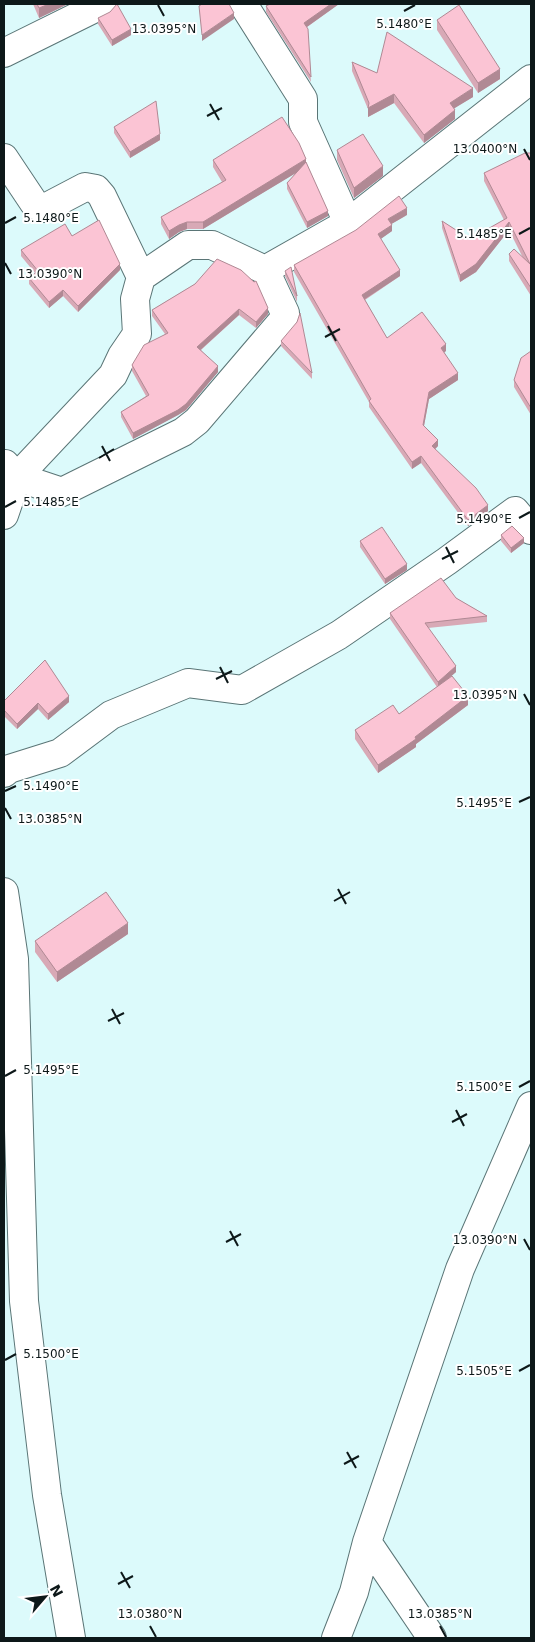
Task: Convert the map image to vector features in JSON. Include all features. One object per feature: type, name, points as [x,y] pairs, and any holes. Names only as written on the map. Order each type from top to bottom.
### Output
[{"type":"street","points":[[4,53],[103,4]]},
{"type":"street","points":[[243,4],[303,99],[303,122],[348,223]]},
{"type":"street","points":[[265,270],[348,223],[528,86]]},
{"type":"street","points":[[4,158],[34,203],[40,208],[45,208],[85,187],[96,189],[102,196],[141,277]]},
{"type":"street","points":[[4,515],[10,470],[113,375],[122,356],[137,334],[135,299],[141,277],[188,245],[212,245],[265,270],[285,313],[284,318],[191,426],[183,432],[62,492],[10,470]]},
{"type":"street","points":[[4,772],[60,752],[111,715],[188,683],[242,690],[339,635],[447,561],[515,511],[531,530]]},
{"type":"street","points":[[4,892],[14,959],[11,1129],[24,1301],[47,1495],[71,1638]]},
{"type":"street","points":[[336,1638],[354,1592],[367,1542],[460,1269],[531,1106]]},
{"type":"street","points":[[367,1542],[432,1638]]},
{"type":"building","points":[[37,4],[49,4],[39,8]]},
{"type":"building","points":[[117,4],[131,29],[112,40],[98,18],[110,12]]},
{"type":"building","points":[[202,4],[229,4],[234,13],[202,35],[199,6]]},
{"type":"building","points":[[270,4],[331,4],[304,23],[308,29],[311,77],[266,6]]},
{"type":"building","points":[[459,5],[500,69],[478,83],[437,20]]},
{"type":"building","points":[[387,32],[473,88],[450,103],[455,110],[424,135],[394,94],[368,108],[369,103],[352,62],[377,73]]},
{"type":"building","points":[[156,101],[160,134],[130,152],[114,127]]},
{"type":"building","points":[[282,117],[299,143],[306,159],[203,222],[187,222],[169,231],[161,217],[226,180],[213,160]]},
{"type":"building","points":[[363,134],[383,166],[354,188],[337,150]]},
{"type":"building","points":[[525,153],[531,153],[531,288],[509,254],[514,249],[530,264],[509,222],[476,264],[460,275],[442,221],[470,239],[507,218],[484,173]]},
{"type":"building","points":[[306,162],[328,211],[307,222],[287,183]]},
{"type":"building","points":[[399,196],[407,208],[388,219],[392,225],[378,234],[400,270],[362,295],[387,338],[422,312],[446,344],[441,348],[458,373],[429,392],[423,425],[438,440],[432,446],[476,488],[488,505],[468,520],[421,456],[412,462],[369,401],[371,399],[294,265],[356,230]]},
{"type":"building","points":[[99,220],[120,264],[78,306],[63,290],[49,302],[29,278],[38,271],[21,250],[65,224],[72,236]]},
{"type":"building","points":[[217,259],[241,270],[254,282],[256,281],[268,308],[256,322],[239,309],[197,347],[218,366],[186,404],[133,433],[121,412],[149,395],[132,365],[144,345],[168,333],[152,310],[195,284]]},
{"type":"building","points":[[291,267],[297,296],[285,271]]},
{"type":"building","points":[[300,313],[312,373],[281,341],[297,322]]},
{"type":"building","points":[[531,351],[531,408],[514,380],[521,358]]},
{"type":"building","points":[[512,526],[524,538],[511,548],[501,535]]},
{"type":"building","points":[[382,527],[407,564],[385,579],[360,541]]},
{"type":"building","points":[[441,578],[456,598],[487,616],[425,623],[456,666],[438,682],[390,613]]},
{"type":"building","points":[[45,660],[69,696],[48,714],[38,703],[17,724],[4,710],[4,701]]},
{"type":"building","points":[[452,676],[468,696],[415,737],[416,739],[378,765],[355,730],[393,705],[399,714]]},
{"type":"building","points":[[106,892],[128,923],[57,972],[35,941]]}]
